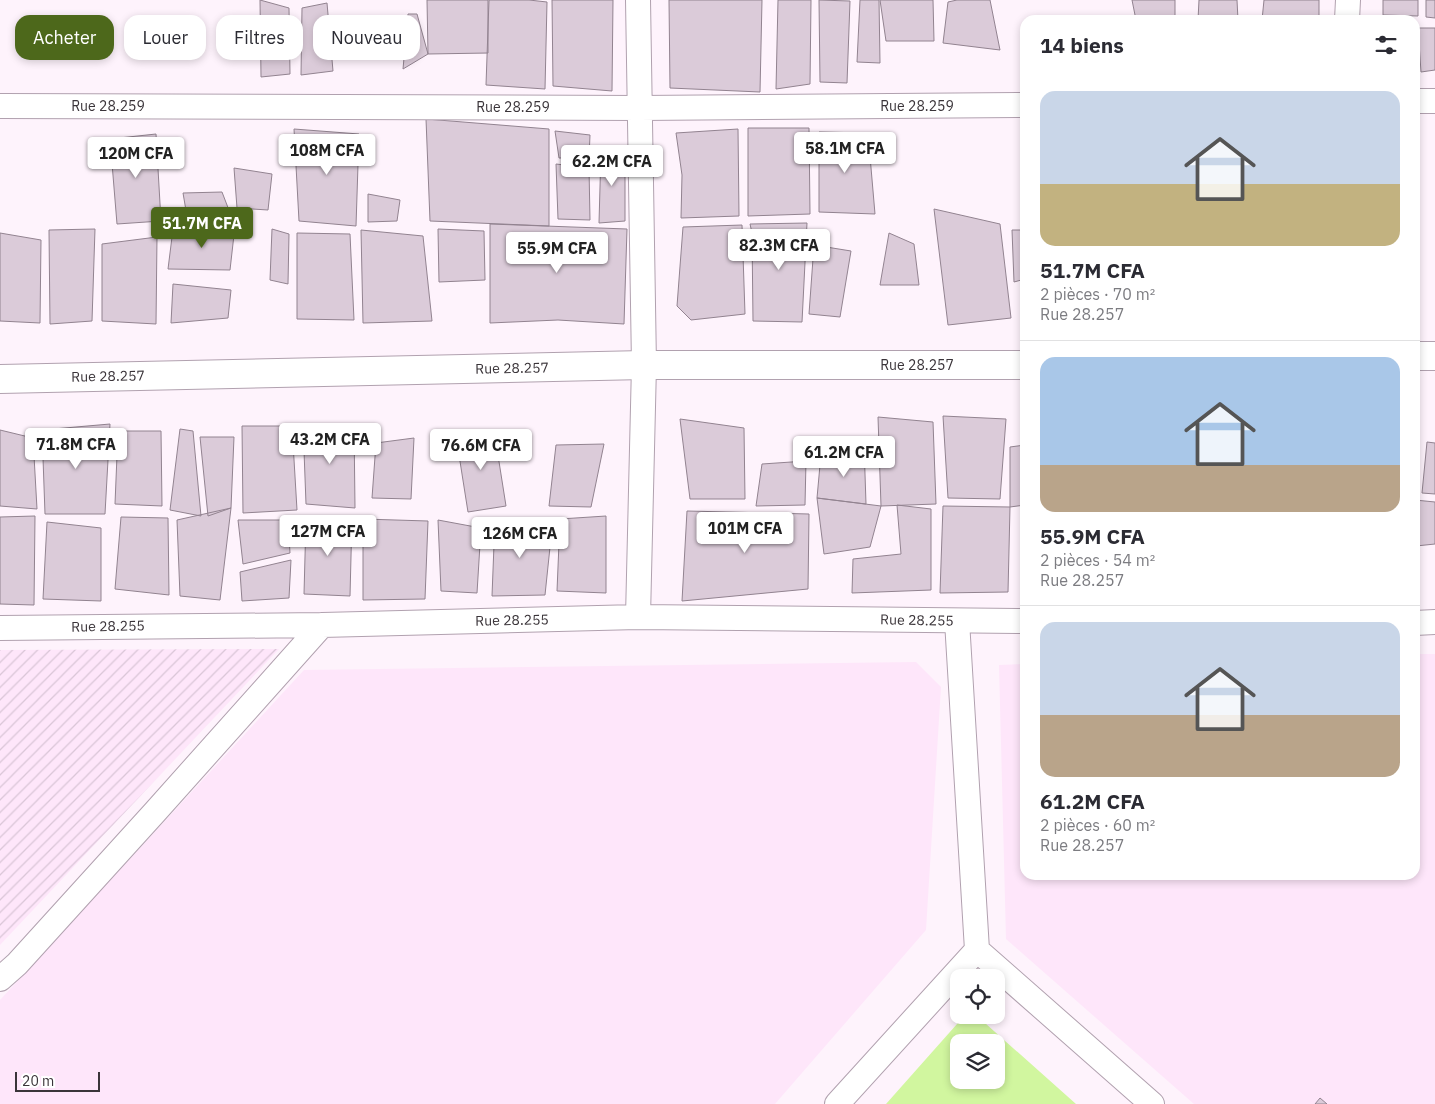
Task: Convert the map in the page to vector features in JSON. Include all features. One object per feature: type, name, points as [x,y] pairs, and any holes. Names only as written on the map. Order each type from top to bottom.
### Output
[{"type":"street","points":[[638,0],[644,365],[638,617]]},
{"type":"street","points":[[1347,15],[1348,0]]},
{"type":"street","points":[[1420,101],[1435,101]]},
{"type":"street","name":"Rue 28.259","points":[[0,106],[640,108],[1020,105]]},
{"type":"street","points":[[1420,356],[1435,356]]},
{"type":"street","name":"Rue 28.257","points":[[0,378],[644,365],[1020,365]]},
{"type":"street","name":"Rue 28.255","points":[[0,628],[322,625],[638,617],[1020,621]]},
{"type":"street","points":[[957,621],[977,950],[1152,1104]]},
{"type":"street","points":[[1420,623],[1435,622]]},
{"type":"street","points":[[0,979],[17,964],[156,812],[322,625]]},
{"type":"street","points":[[837,1104],[977,950]]},
{"type":"shaded area","points":[[279,649],[0,945],[0,650]]},
{"type":"shaded area","points":[[1420,654],[1435,654],[1435,1104],[1194,1104],[1006,939],[999,665],[1020,664],[1020,880],[1420,880]]},
{"type":"shaded area","points":[[916,662],[941,687],[926,930],[775,1104],[0,1104],[0,1000],[304,670]]},
{"type":"green space","points":[[957,1024],[986,1024],[997,1034],[950,1034],[950,1089],[1005,1089],[1005,1041],[1076,1104],[886,1104]]},
{"type":"building","points":[[260,0],[289,8],[289,15],[260,15]]},
{"type":"building","points":[[427,0],[488,0],[488,53],[428,54]]},
{"type":"building","points":[[489,0],[547,2],[545,89],[486,85]]},
{"type":"building","points":[[552,0],[613,0],[612,91],[553,86]]},
{"type":"building","points":[[669,0],[762,0],[760,92],[670,88]]},
{"type":"building","points":[[778,0],[811,0],[810,84],[776,89]]},
{"type":"building","points":[[819,0],[850,1],[847,83],[820,82]]},
{"type":"building","points":[[860,0],[879,0],[880,63],[857,62]]},
{"type":"building","points":[[880,0],[933,0],[934,41],[886,41]]},
{"type":"building","points":[[957,0],[990,0],[1000,50],[943,43],[948,2]]},
{"type":"building","points":[[1132,0],[1175,0],[1175,15],[1135,15]]},
{"type":"building","points":[[1199,0],[1237,0],[1238,15],[1198,15]]},
{"type":"building","points":[[1264,0],[1319,0],[1319,15],[1262,15]]},
{"type":"building","points":[[1383,0],[1418,0],[1418,15],[1383,15]]},
{"type":"building","points":[[1426,0],[1435,0],[1435,18],[1426,17]]},
{"type":"building","points":[[327,3],[328,15],[313,15],[313,60],[332,60],[333,71],[301,75],[301,60],[303,60],[302,8]]},
{"type":"building","points":[[420,25],[428,54],[420,59]]},
{"type":"building","points":[[1420,28],[1435,28],[1435,70],[1421,72]]},
{"type":"building","points":[[261,60],[290,60],[290,74],[261,77]]},
{"type":"building","points":[[404,60],[418,60],[403,69]]},
{"type":"building","points":[[426,119],[549,129],[549,226],[430,221]]},
{"type":"building","points":[[748,128],[809,128],[810,214],[748,216]]},
{"type":"building","points":[[294,129],[359,134],[356,226],[299,221]]},
{"type":"building","points":[[738,129],[739,216],[681,218],[682,175],[676,133]]},
{"type":"building","points":[[555,131],[590,135],[589,158],[559,158]]},
{"type":"building","points":[[819,132],[868,133],[875,214],[819,212]]},
{"type":"building","points":[[156,134],[161,221],[117,224],[110,139]]},
{"type":"building","points":[[601,151],[625,152],[625,221],[599,223]]},
{"type":"building","points":[[556,164],[589,168],[590,220],[558,219]]},
{"type":"building","points":[[234,168],[272,174],[268,210],[237,208]]},
{"type":"building","points":[[222,192],[235,226],[189,228],[183,193]]},
{"type":"building","points":[[368,194],[400,200],[397,221],[368,222]]},
{"type":"building","points":[[934,209],[1000,224],[1011,318],[948,325]]},
{"type":"building","points":[[807,223],[802,322],[753,321],[752,233],[750,224]]},
{"type":"building","points":[[490,224],[627,229],[624,324],[558,320],[490,323]]},
{"type":"building","points":[[742,225],[745,314],[691,320],[677,306],[683,227]]},
{"type":"building","points":[[235,226],[230,270],[168,269],[173,229]]},
{"type":"building","points":[[95,229],[92,321],[50,324],[49,230]]},
{"type":"building","points":[[272,229],[289,234],[288,284],[270,280]]},
{"type":"building","points":[[438,229],[484,231],[485,280],[439,282]]},
{"type":"building","points":[[361,230],[423,236],[432,321],[363,323]]},
{"type":"building","points":[[1012,230],[1020,230],[1020,280],[1014,282]]},
{"type":"building","points":[[0,233],[41,240],[40,323],[0,321]]},
{"type":"building","points":[[297,233],[350,234],[354,320],[297,319]]},
{"type":"building","points":[[889,233],[914,244],[919,285],[880,285]]},
{"type":"building","points":[[157,237],[156,324],[102,321],[102,244]]},
{"type":"building","points":[[814,245],[851,251],[840,317],[809,314]]},
{"type":"building","points":[[173,284],[231,290],[228,318],[171,323]]},
{"type":"building","points":[[943,416],[1006,419],[1000,499],[948,498]]},
{"type":"building","points":[[878,417],[933,422],[936,504],[881,506]]},
{"type":"building","points":[[680,419],[744,428],[745,499],[690,499]]},
{"type":"building","points":[[110,424],[105,514],[45,514],[42,430]]},
{"type":"building","points":[[303,424],[354,424],[355,508],[306,504]]},
{"type":"building","points":[[242,426],[292,426],[297,510],[243,513]]},
{"type":"building","points":[[180,429],[193,431],[201,516],[170,510]]},
{"type":"building","points":[[0,430],[33,438],[37,509],[0,506]]},
{"type":"building","points":[[494,430],[506,506],[468,512],[456,436]]},
{"type":"building","points":[[118,431],[161,431],[162,506],[115,504]]},
{"type":"building","points":[[200,437],[234,437],[231,508],[208,516]]},
{"type":"building","points":[[414,438],[411,499],[372,498],[376,443]]},
{"type":"building","points":[[1427,442],[1435,443],[1435,494],[1422,493]]},
{"type":"building","points":[[604,444],[591,507],[549,506],[556,445]]},
{"type":"building","points":[[864,444],[866,504],[817,498],[820,465]]},
{"type":"building","points":[[1020,446],[1020,506],[1010,507],[1010,447]]},
{"type":"building","points":[[806,461],[805,505],[756,506],[762,464]]},
{"type":"building","points":[[817,498],[881,506],[870,547],[824,554]]},
{"type":"building","points":[[1420,500],[1435,502],[1435,544],[1420,546]]},
{"type":"building","points":[[897,505],[931,509],[931,590],[852,593],[853,559],[901,554]]},
{"type":"building","points":[[943,506],[1010,507],[1008,592],[940,593]]},
{"type":"building","points":[[231,508],[220,600],[180,596],[177,520]]},
{"type":"building","points":[[687,511],[809,514],[808,589],[682,601]]},
{"type":"building","points":[[35,516],[34,605],[0,604],[0,517]]},
{"type":"building","points":[[606,516],[606,593],[557,591],[560,519]]},
{"type":"building","points":[[121,517],[168,518],[169,595],[115,589]]},
{"type":"building","points":[[352,517],[350,596],[304,594],[306,519]]},
{"type":"building","points":[[363,519],[428,521],[425,599],[363,600]]},
{"type":"building","points":[[495,519],[552,528],[545,595],[492,596]]},
{"type":"building","points":[[238,520],[288,520],[290,553],[243,564]]},
{"type":"building","points":[[438,520],[481,528],[477,593],[441,591]]},
{"type":"building","points":[[47,522],[101,528],[101,601],[43,599]]},
{"type":"building","points":[[291,560],[289,598],[242,601],[240,572]]},
{"type":"building","points":[[1320,1098],[1327,1104],[1315,1104]]}]
